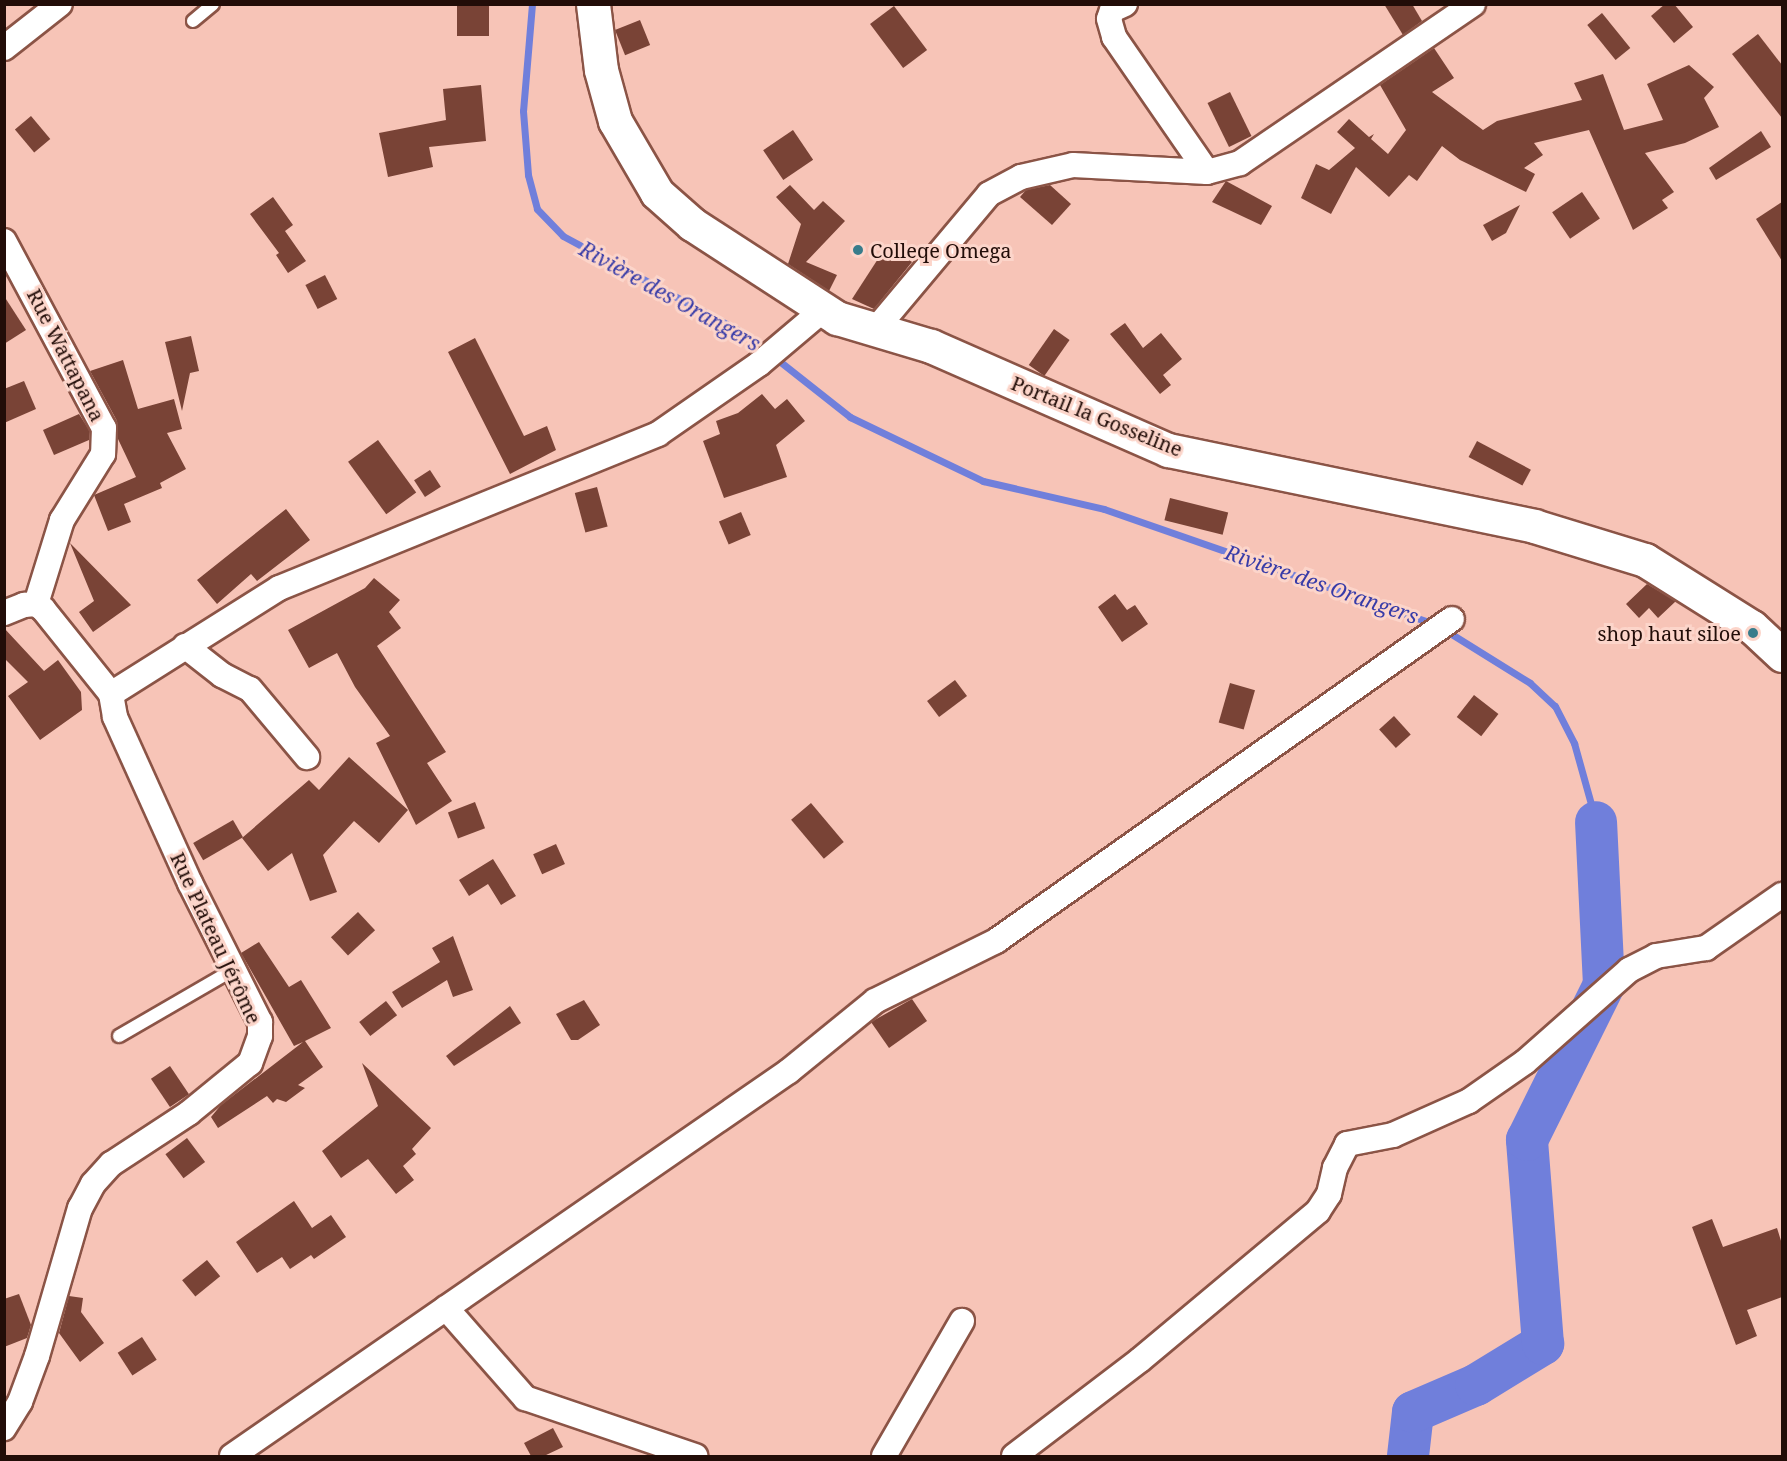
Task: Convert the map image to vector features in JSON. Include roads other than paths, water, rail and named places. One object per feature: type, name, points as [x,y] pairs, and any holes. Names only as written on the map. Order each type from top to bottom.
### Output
[{"type":"street","points":[[4,48],[60,4]]},
{"type":"street","name":"Portail la Gosseline","points":[[593,4],[601,70],[615,121],[651,185],[692,224],[823,310],[875,330],[931,346],[1168,450],[1534,526],[1645,560],[1752,627],[1782,655]]},
{"type":"street","points":[[1125,4],[1112,10],[1109,19],[1114,37],[1207,172]]},
{"type":"street","points":[[875,330],[988,195],[1021,177],[1073,165],[1207,172],[1240,163],[1473,4]]},
{"type":"street","name":"Rue Wattapana","points":[[4,241],[104,428],[103,454],[62,520],[36,604]]},
{"type":"street","points":[[111,694],[279,588],[658,434],[759,364],[823,310]]},
{"type":"street","points":[[4,614],[36,604]]},
{"type":"street","name":"Rue Plateau Jérôme","points":[[4,1428],[20,1402],[37,1356],[80,1208],[93,1184],[111,1164],[189,1113],[250,1062],[260,1036],[260,1022],[233,970],[120,727],[111,694],[36,604]]},
{"type":"street","points":[[232,1456],[789,1071],[875,1001],[996,941],[1452,620]]},
{"type":"street","points":[[185,646],[222,675],[250,689],[307,758]]},
{"type":"street","points":[[1014,1456],[1140,1360],[1318,1211],[1329,1194],[1335,1168],[1347,1144],[1393,1135],[1469,1101],[1525,1062],[1629,970],[1656,956],[1706,948],[1782,895]]},
{"type":"street","points":[[446,1308],[525,1398],[695,1456]]},
{"type":"street","points":[[884,1456],[962,1321]]},
{"type":"lane","points":[[193,21],[213,4]]},
{"type":"lane","points":[[118,1036],[233,970]]},
{"type":"waterway","name":"Rivière des Orangers","points":[[532,4],[523,111],[528,175],[537,209],[563,236],[745,334],[850,417],[983,481],[1104,509],[1435,624]]},
{"type":"waterway","name":"Rivière des Orangers","points":[[1445,630],[1530,683],[1555,706],[1574,743],[1596,822]]},
{"type":"waterway","name":"Rivière des Orangers","points":[[1408,1456],[1413,1412],[1476,1385],[1543,1344],[1527,1140],[1604,985],[1596,822]]},
{"type":"place","name":"Colleqe Omega","points":[[858,250]]},
{"type":"place","name":"shop haut siloe","points":[[1753,633]]}]
